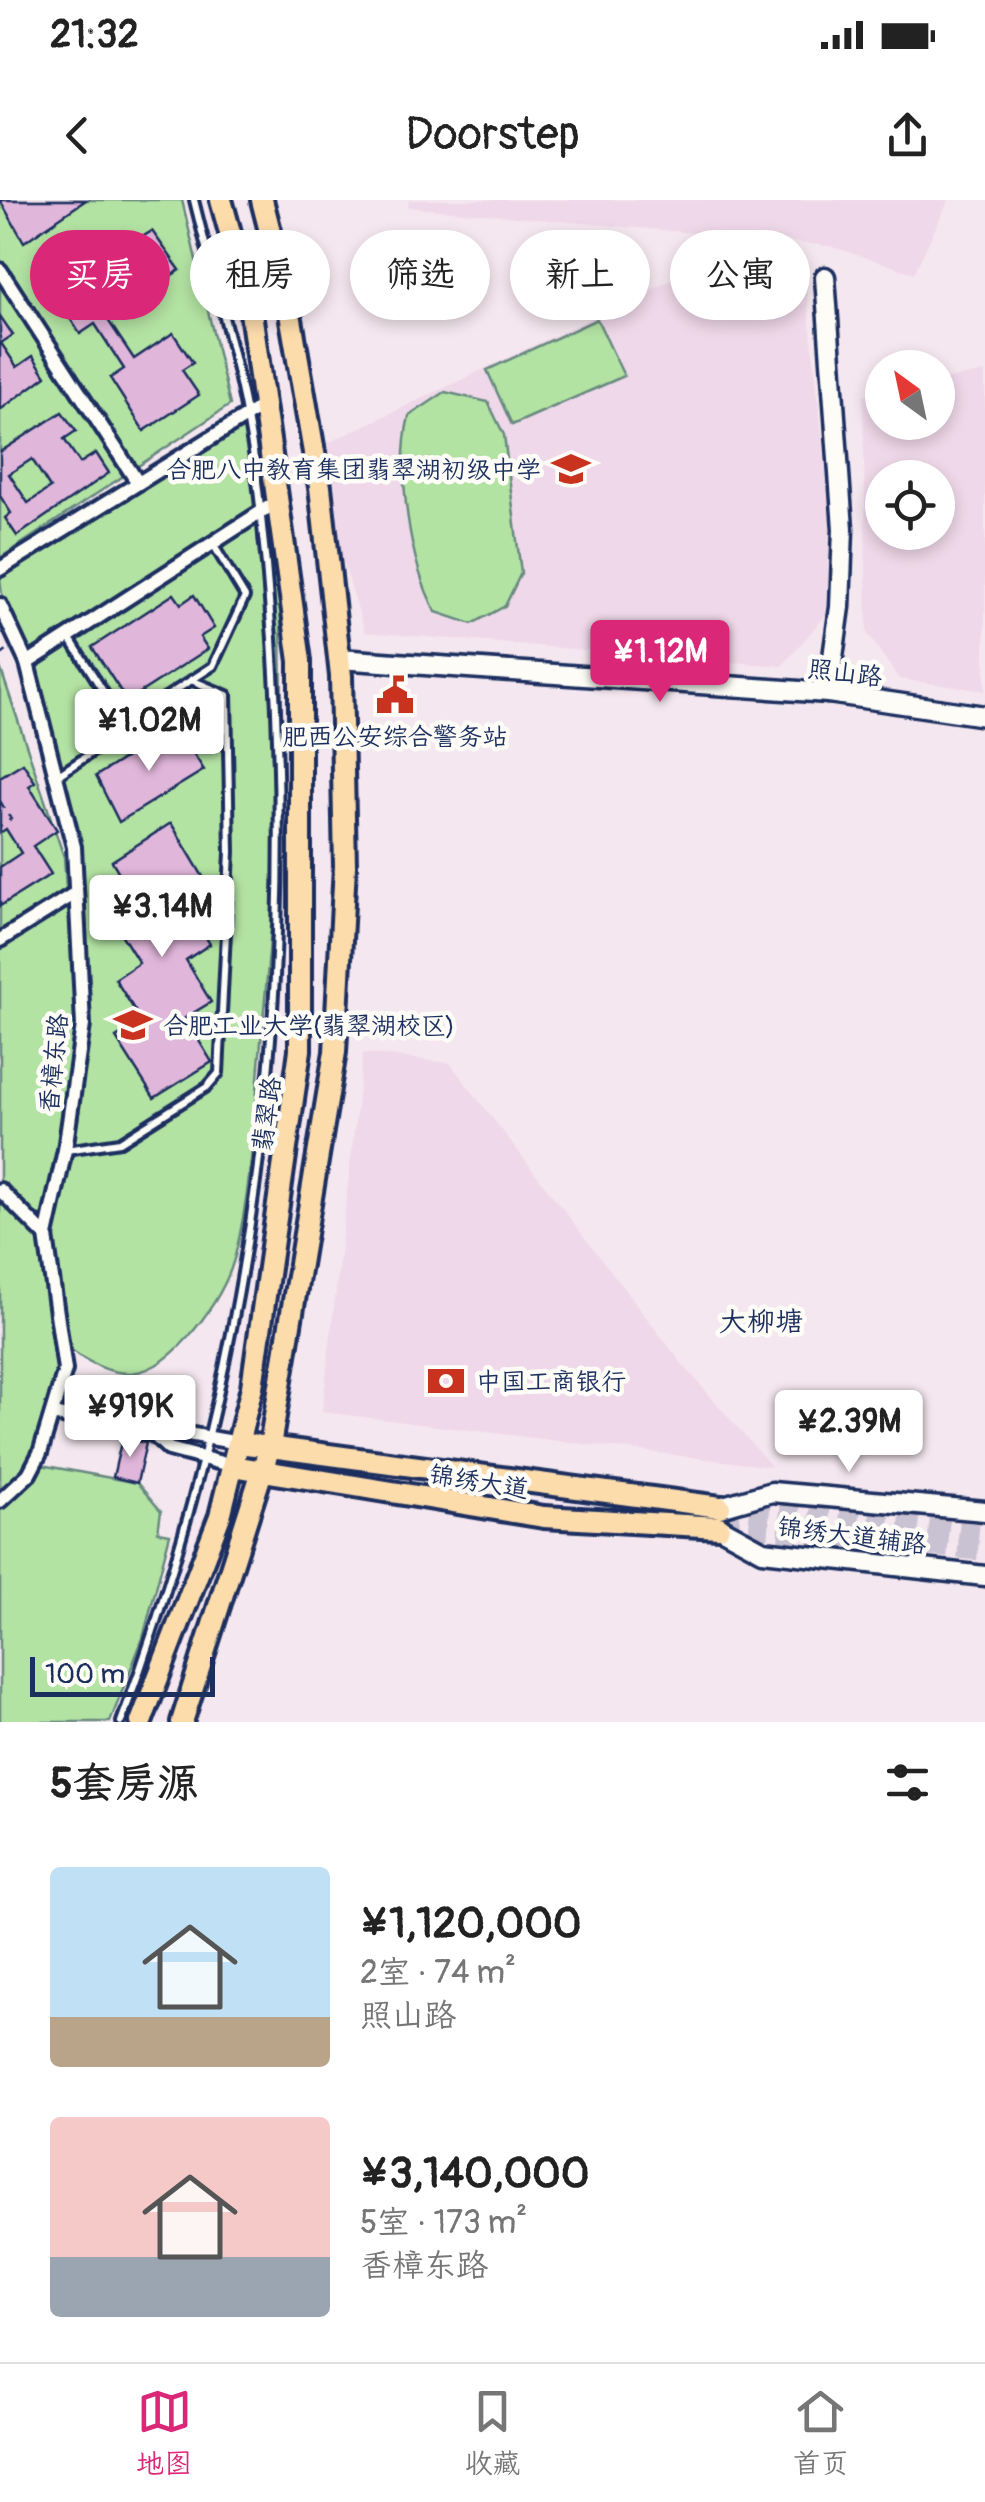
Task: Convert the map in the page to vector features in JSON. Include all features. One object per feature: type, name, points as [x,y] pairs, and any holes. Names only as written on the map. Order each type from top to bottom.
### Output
[{"type":"main road","name":"翡翠路","points":[[141,1722],[220,1516],[239,1443],[252,1386],[300,1050],[300,660],[269,507],[264,405],[250,305],[221,200]]},
{"type":"main road","points":[[182,1722],[270,1446],[335,1052],[345,866],[340,659],[320,487],[288,302],[262,200]]},
{"type":"main road","name":"锦绣大道","points":[[239,1443],[720,1517]]},
{"type":"main road","name":"锦绣大道","points":[[233,1466],[544,1517],[720,1517]]},
{"type":"street","points":[[0,270],[138,484]]},
{"type":"street","points":[[825,276],[843,528],[840,607],[828,694]]},
{"type":"street","points":[[0,570],[264,405]]},
{"type":"street","points":[[27,663],[269,507]]},
{"type":"street","name":"香樟东路","points":[[0,605],[27,663],[74,847],[83,1025],[65,1150],[46,1236],[65,1370],[40,1453],[28,1474],[0,1501]]},
{"type":"street","name":"照山路","points":[[340,659],[828,694],[985,716]]},
{"type":"street","points":[[0,940],[74,894]]},
{"type":"street","points":[[0,1190],[46,1236]]},
{"type":"street","points":[[52,1412],[153,1434],[171,1431],[239,1443]]},
{"type":"street","points":[[153,1434],[168,1450],[233,1466]]},
{"type":"street","name":"锦绣大道辅路","points":[[985,1511],[772,1492],[720,1517],[764,1550],[985,1576]]},
{"type":"lane","points":[[121,1722],[211,1438],[242,1283],[267,1116],[280,948],[278,707],[269,507],[194,200]]},
{"type":"lane","points":[[124,724],[213,666],[245,597],[213,544]]},
{"type":"lane","points":[[56,776],[127,729],[69,636]]},
{"type":"lane","points":[[65,1150],[120,1142],[207,1088],[219,1073],[229,870],[227,696],[191,680]]},
{"type":"path","points":[[0,802],[11,818],[0,826]]},
{"type":"shaded area","name":"合肥八中教育集团翡翠湖初级中学","points":[[409,200],[949,200],[914,273],[829,246],[810,244],[810,230],[670,231],[408,207]]},
{"type":"shaded area","name":"合肥八中教育集团翡翠湖初级中学","points":[[670,281],[670,320],[810,320],[832,528],[826,615],[782,666],[365,632],[320,487],[313,450],[587,320],[650,320],[650,290]]},
{"type":"shaded area","points":[[985,372],[985,691],[899,679],[867,633],[866,550],[955,550],[955,460],[865,460],[865,514],[863,396],[865,440],[955,440],[955,378]]},
{"type":"shaded area","points":[[363,1053],[450,1063],[684,1366],[772,1467],[322,1412]]},
{"type":"green space","points":[[0,200],[182,200],[190,234],[190,320],[210,320],[230,405],[0,558]]},
{"type":"green space","points":[[597,320],[624,376],[512,425],[487,370]]},
{"type":"green space","points":[[445,392],[488,402],[504,435],[521,573],[505,606],[472,624],[436,612],[419,568],[408,516],[404,463],[409,416]]},
{"type":"green space","name":"合肥工业大学(翡翠湖校区)","points":[[264,405],[279,562],[279,796],[253,1144],[241,1229],[232,1266],[219,1294],[195,1329],[164,1360],[149,1369],[117,1372],[100,1367],[62,1343],[60,1379],[36,1464],[137,1483],[161,1511],[158,1532],[170,1534],[143,1638],[110,1722],[0,1722],[0,940],[74,893],[60,778],[28,665],[6,609],[0,569]]},
{"type":"green space","points":[[0,667],[64,857],[66,889],[0,930]]},
{"type":"building","points":[[0,200],[86,200],[42,230],[30,230],[30,238],[24,242]]},
{"type":"building","points":[[170,256],[180,270],[170,276]]},
{"type":"building","points":[[0,316],[13,335],[1,343],[17,367],[33,356],[46,376],[0,410]]},
{"type":"building","points":[[71,320],[108,320],[134,359],[173,333],[193,363],[182,370],[199,395],[144,431],[110,378],[124,369],[95,324],[80,334]]},
{"type":"building","points":[[62,412],[76,431],[64,439],[80,463],[96,453],[109,473],[17,536],[5,518],[11,513],[0,496],[0,452]],"holes":[[[32,459],[50,488],[28,503],[9,474]]]},
{"type":"building","points":[[174,594],[181,604],[194,595],[214,628],[200,637],[208,649],[127,701],[92,647]]},
{"type":"building","points":[[176,726],[204,770],[119,822],[96,776]]},
{"type":"building","points":[[23,763],[35,782],[29,786],[57,830],[33,846],[51,874],[0,906],[0,867],[21,853],[6,829],[0,833],[0,777]]},
{"type":"building","points":[[171,823],[208,885],[184,900],[210,944],[186,960],[211,1002],[185,1018],[212,1062],[154,1098],[116,1038],[142,1022],[115,979],[139,963],[113,921],[138,905],[112,861]]},
{"type":"building","points":[[134,1385],[157,1390],[150,1423],[126,1418]]},
{"type":"building","points":[[122,1438],[146,1443],[137,1483],[113,1477]]},
{"type":"tunnel","points":[[720,1507],[985,1534]]},
{"type":"tunnel","points":[[719,1527],[985,1551]]},
{"type":"place","name":"合肥八中教育集团翡翠湖初级中学","points":[[571,469]]},
{"type":"place","name":"肥西公安综合警务站","points":[[395,695]]},
{"type":"place","name":"合肥工业大学(翡翠湖校区)","points":[[133,1025]]},
{"type":"place","name":"中国工商银行","points":[[446,1381]]},
{"type":"district","name":"大柳塘","points":[[761,1321]]}]
